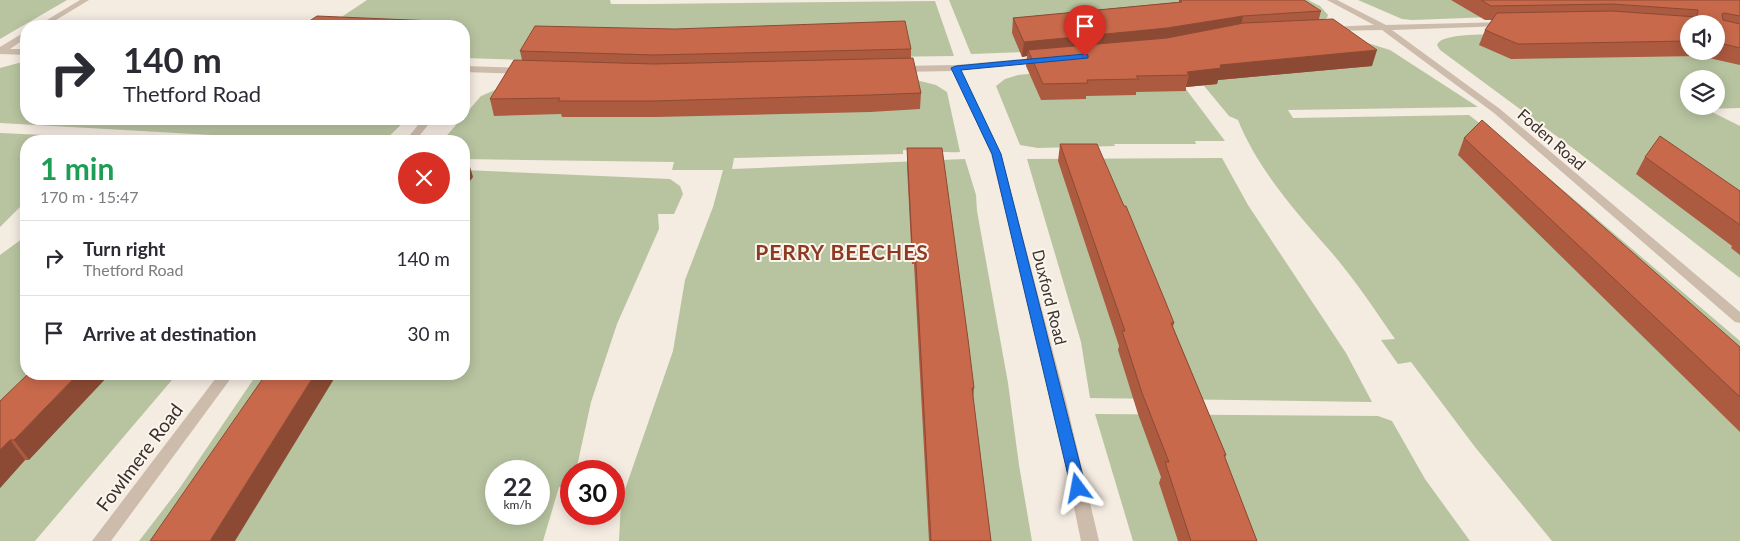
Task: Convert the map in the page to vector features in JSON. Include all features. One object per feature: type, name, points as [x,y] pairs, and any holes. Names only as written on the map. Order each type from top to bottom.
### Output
[{"type":"street","points":[[51,20],[85,0]]},
{"type":"street","name":"Foden Road","points":[[1331,0],[1382,26],[1497,111],[1740,319]]},
{"type":"street","points":[[1316,29],[1518,23]]},
{"type":"street","points":[[0,51],[20,39]]},
{"type":"street","points":[[0,51],[20,52]]},
{"type":"street","points":[[886,70],[956,68],[1057,58]]},
{"type":"street","name":"Duxford Road","points":[[956,68],[996,154],[1059,401],[1090,541]]},
{"type":"street","points":[[470,70],[537,71]]},
{"type":"street","points":[[415,135],[423,125]]},
{"type":"street","name":"Fowlmere Road","points":[[101,541],[222,380]]},
{"type":"green space","points":[[0,0],[67,0],[33,20],[20,20],[20,27],[0,39]]},
{"type":"green space","points":[[367,0],[610,0],[611,4],[935,1],[954,56],[556,61],[470,58],[470,20],[337,20]]},
{"type":"green space","points":[[949,0],[1308,0],[1320,6],[1328,15],[1327,18],[1319,21],[1026,52],[971,54]]},
{"type":"green space","points":[[1358,0],[1740,0],[1725,15],[1680,15],[1680,23],[1492,17],[1402,19]]},
{"type":"green space","points":[[1480,34],[1507,34],[1680,50],[1680,60],[1725,60],[1725,49],[1740,45],[1740,108],[1725,108],[1725,70],[1680,70],[1680,115],[1718,115],[1740,126],[1740,278],[1574,149],[1440,50],[1437,45],[1448,38]]},
{"type":"green space","points":[[1361,41],[1390,50],[1478,107],[1288,110],[1293,118],[1469,115],[1536,167],[1740,341],[1740,541],[1552,541],[1475,447],[1411,362],[1398,364],[1381,340],[1395,339],[1365,295],[1267,174],[1238,120],[1229,116],[1181,58]]},
{"type":"green space","points":[[1164,60],[1225,141],[1195,141],[1196,144],[1114,144],[1115,146],[1038,148],[1020,145],[996,86],[1005,79],[1018,75]]},
{"type":"green space","points":[[20,63],[20,124],[0,123],[0,68]]},
{"type":"green space","points":[[912,79],[936,85],[947,92],[960,152],[903,150],[903,154],[734,158],[732,169],[965,159],[976,195],[977,211],[1008,383],[1032,541],[619,541],[620,525],[625,525],[625,489],[673,351],[685,280],[713,207],[723,170],[672,170],[674,162],[470,159],[470,135],[447,135],[456,125],[470,125],[470,109],[481,96],[507,85]]},
{"type":"green space","points":[[35,125],[401,125],[390,135],[213,135]]},
{"type":"green space","points":[[0,133],[44,135],[20,135],[20,207],[0,227]]},
{"type":"green space","points":[[1222,158],[1248,205],[1346,353],[1372,402],[1090,398],[1081,342],[1027,159]]},
{"type":"green space","points":[[470,170],[670,179],[680,186],[683,194],[674,214],[658,214],[659,229],[617,324],[591,402],[578,460],[560,460],[560,487],[550,517],[550,460],[485,460],[485,525],[548,525],[543,541],[139,541],[179,489],[253,380],[470,380]]},
{"type":"green space","points":[[20,240],[20,380],[172,380],[35,541],[0,541],[0,255]]},
{"type":"green space","points":[[1095,414],[1378,416],[1392,421],[1425,479],[1470,541],[1133,541]]},
{"type":"building","points":[[1179,0],[1304,0],[1321,11],[1243,16],[1167,28],[1024,42],[1013,18],[1182,2]]},
{"type":"building","points":[[1481,0],[1740,0],[1740,16],[1724,13],[1722,15],[1697,15],[1698,10],[1612,4],[1491,6]]},
{"type":"building","points":[[1612,11],[1680,16],[1680,41],[1518,44],[1485,30],[1497,13]]},
{"type":"building","points":[[317,16],[410,20],[311,20]]},
{"type":"building","points":[[1333,19],[1377,50],[1220,65],[1221,68],[1187,72],[1189,75],[1136,76],[1139,79],[1087,80],[1088,83],[1043,84],[1028,50],[1167,38],[1244,23]]},
{"type":"building","points":[[1725,20],[1740,24],[1740,48],[1725,44]]},
{"type":"building","points":[[905,21],[911,49],[654,55],[520,51],[535,26],[675,29]]},
{"type":"building","points":[[913,58],[921,93],[653,101],[558,101],[560,98],[490,99],[514,60],[654,64]]},
{"type":"building","points":[[1482,120],[1740,347],[1740,397],[1464,138]]},
{"type":"building","points":[[1660,136],[1740,191],[1740,225],[1645,157]]},
{"type":"building","points":[[1060,144],[1097,144],[1124,206],[1126,206],[1166,303],[1174,323],[1171,323],[1226,455],[1224,455],[1257,541],[1191,541],[1165,462],[1169,462],[1142,393],[1122,331],[1125,331]]},
{"type":"building","points":[[907,148],[942,148],[968,339],[974,388],[972,388],[991,541],[931,541],[915,246],[912,245]]},
{"type":"building","points":[[22,380],[72,380],[14,440],[10,440],[0,450],[0,401]]},
{"type":"building","points":[[262,380],[311,380],[210,541],[150,541]]},
{"type":"district","name":"PERRY BEECHES","points":[[842,251]]},
{"type":"route","points":[[1078,488],[1059,401],[996,154],[956,68],[1085,56]]}]
